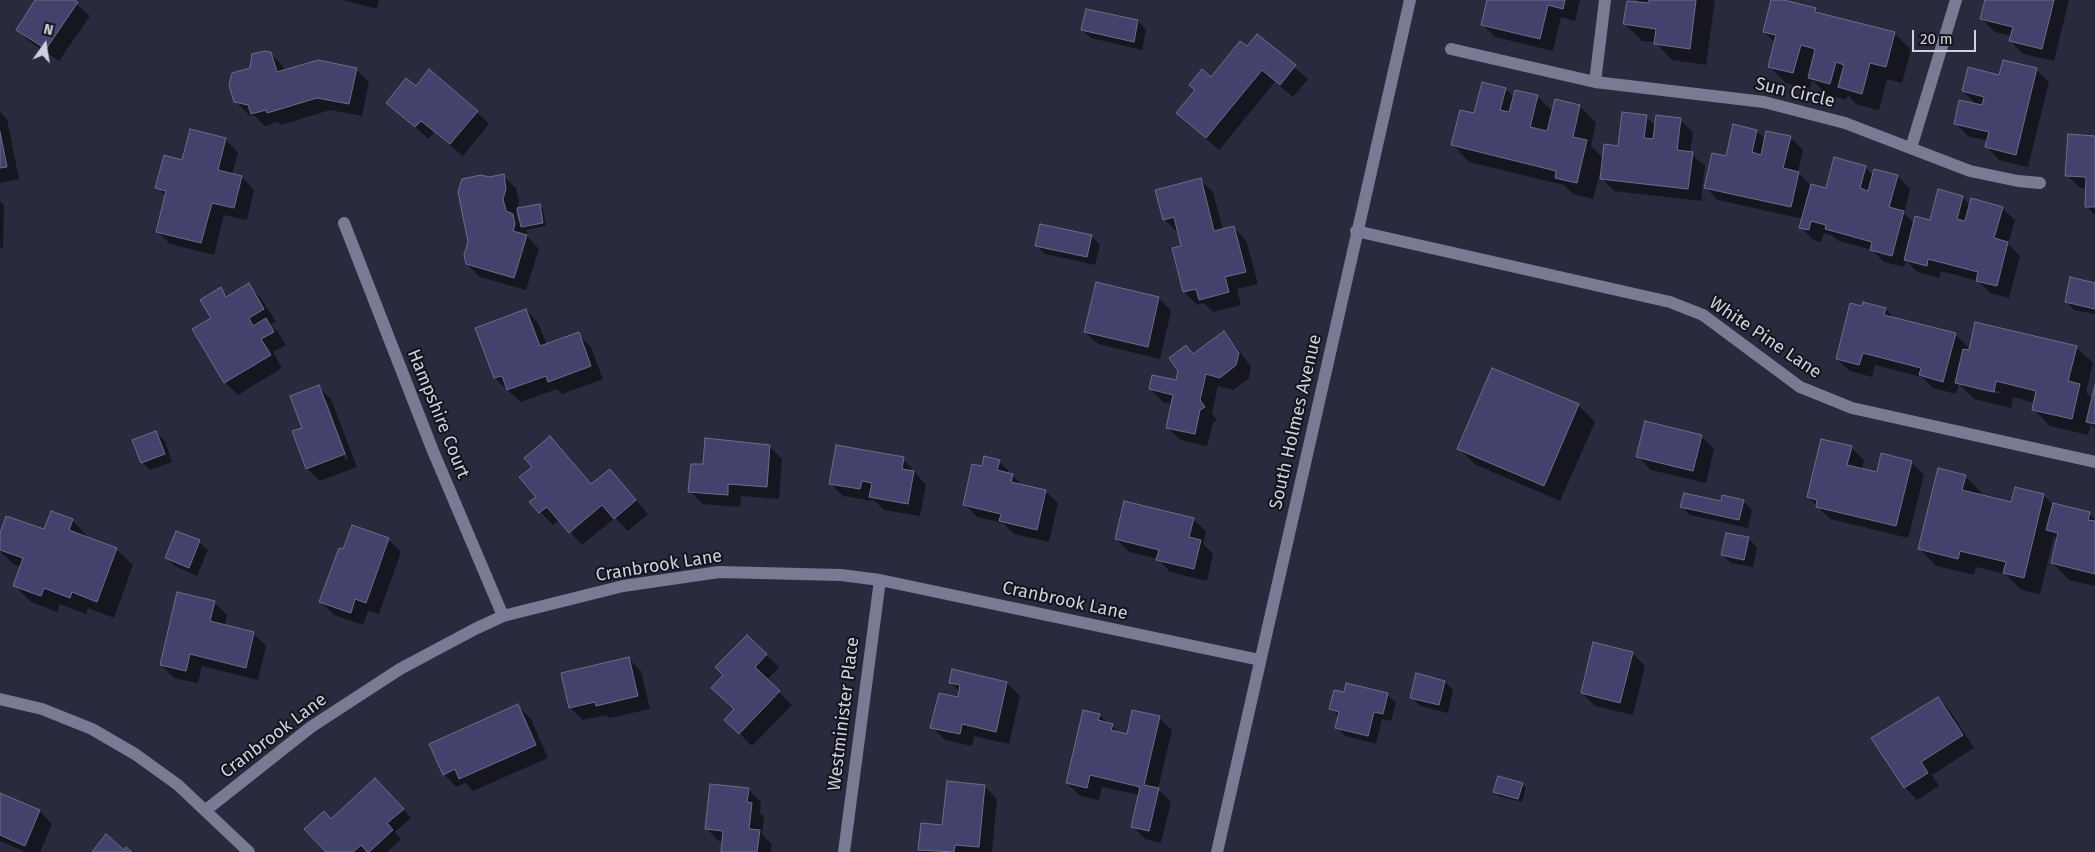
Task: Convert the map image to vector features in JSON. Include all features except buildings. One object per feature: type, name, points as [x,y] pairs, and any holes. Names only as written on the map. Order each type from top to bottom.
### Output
[{"type":"street","name":"South Holmes Avenue","points":[[1217,852],[1356,231],[1410,0]]},
{"type":"street","points":[[1595,82],[1605,0]]},
{"type":"street","points":[[1911,148],[1956,0]]},
{"type":"street","name":"Sun Circle","points":[[1451,49],[1595,82],[1764,102],[1845,123],[1970,171],[2018,181],[2040,183]]},
{"type":"street","name":"Hampshire Court","points":[[344,223],[434,451],[503,616]]},
{"type":"street","name":"White Pine Lane","points":[[1356,231],[1670,302],[1703,315],[1800,387],[1852,408],[2095,462]]},
{"type":"street","name":"Cranbrook Lane","points":[[206,810],[311,727],[400,669],[472,630],[503,616],[623,586],[719,572],[841,575],[880,580],[1260,660]]},
{"type":"street","name":"Westminister Place","points":[[844,852],[880,580]]},
{"type":"street","points":[[0,699],[42,709],[92,729],[135,754],[178,785],[249,852]]}]
